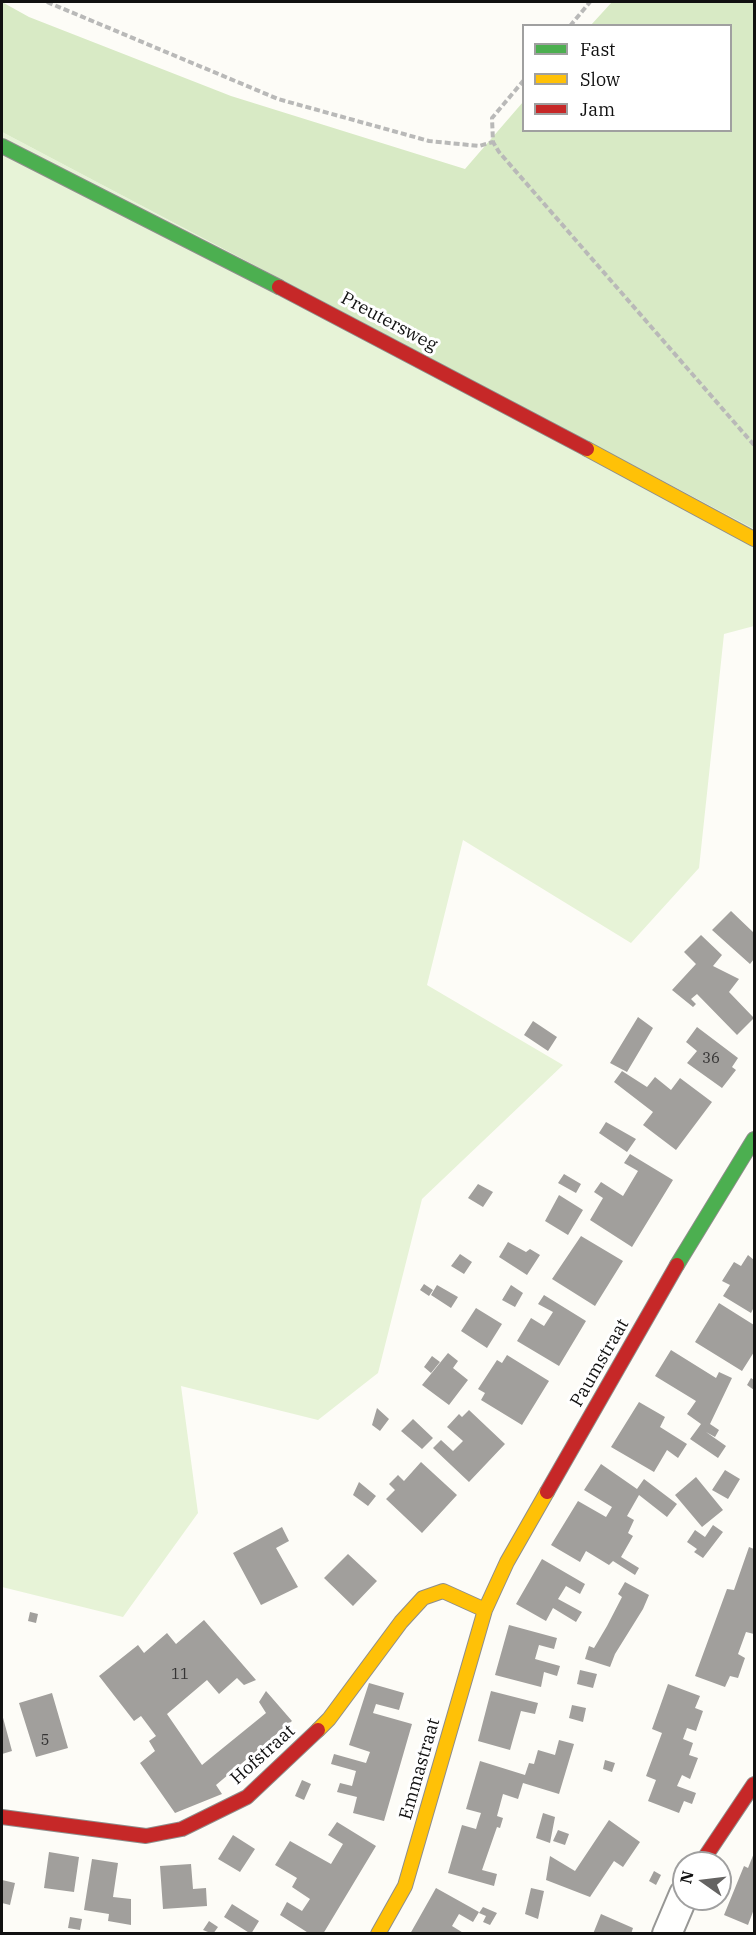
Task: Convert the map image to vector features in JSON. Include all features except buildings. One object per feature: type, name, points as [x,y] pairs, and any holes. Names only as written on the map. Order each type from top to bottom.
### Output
[{"type":"street","name":"Preutersweg","points":[[2,146],[397,347],[754,539]]},
{"type":"street","name":"Paumstraat","points":[[485,1610],[507,1563],[660,1294],[754,1138]]},
{"type":"street","name":"Hofstraat","points":[[2,1817],[146,1836],[182,1829],[247,1797],[321,1726],[400,1622],[423,1598],[443,1591],[485,1610]]},
{"type":"street","name":"Emmastraat","points":[[378,1934],[405,1887],[485,1610]]},
{"type":"street","points":[[708,1851],[754,1788]]},
{"type":"street","points":[[667,1934],[677,1911]]},
{"type":"path","points":[[47,2],[278,99],[438,143],[479,146],[493,142]]},
{"type":"path","points":[[572,24],[590,2]]},
{"type":"path","points":[[522,82],[492,118],[493,142],[557,221],[754,445]]},
{"type":"green space","points":[[2,2],[29,17],[231,96],[465,169],[522,103],[522,132],[732,132],[732,24],[592,24],[612,2],[754,2],[754,529],[2,132]]},
{"type":"green space","points":[[2,132],[754,529],[754,626],[724,634],[699,868],[631,943],[463,840],[427,985],[563,1065],[422,1199],[378,1373],[318,1420],[181,1386],[198,1513],[123,1617],[2,1587]]},
{"type":"traffic: fast","points":[[2,146],[279,287]]},
{"type":"traffic: fast","points":[[677,1265],[754,1139]]},
{"type":"traffic: slow","points":[[587,449],[754,539]]},
{"type":"traffic: slow","points":[[378,1934],[405,1886],[485,1610],[507,1562],[547,1492]]},
{"type":"traffic: slow","points":[[318,1730],[329,1719],[401,1622],[423,1598],[443,1591],[485,1610]]},
{"type":"traffic: jam","points":[[279,287],[587,449]]},
{"type":"traffic: jam","points":[[547,1492],[677,1265]]},
{"type":"traffic: jam","points":[[2,1817],[146,1836],[182,1829],[247,1797],[318,1730]]},
{"type":"traffic: jam","points":[[709,1851],[754,1784]]}]
